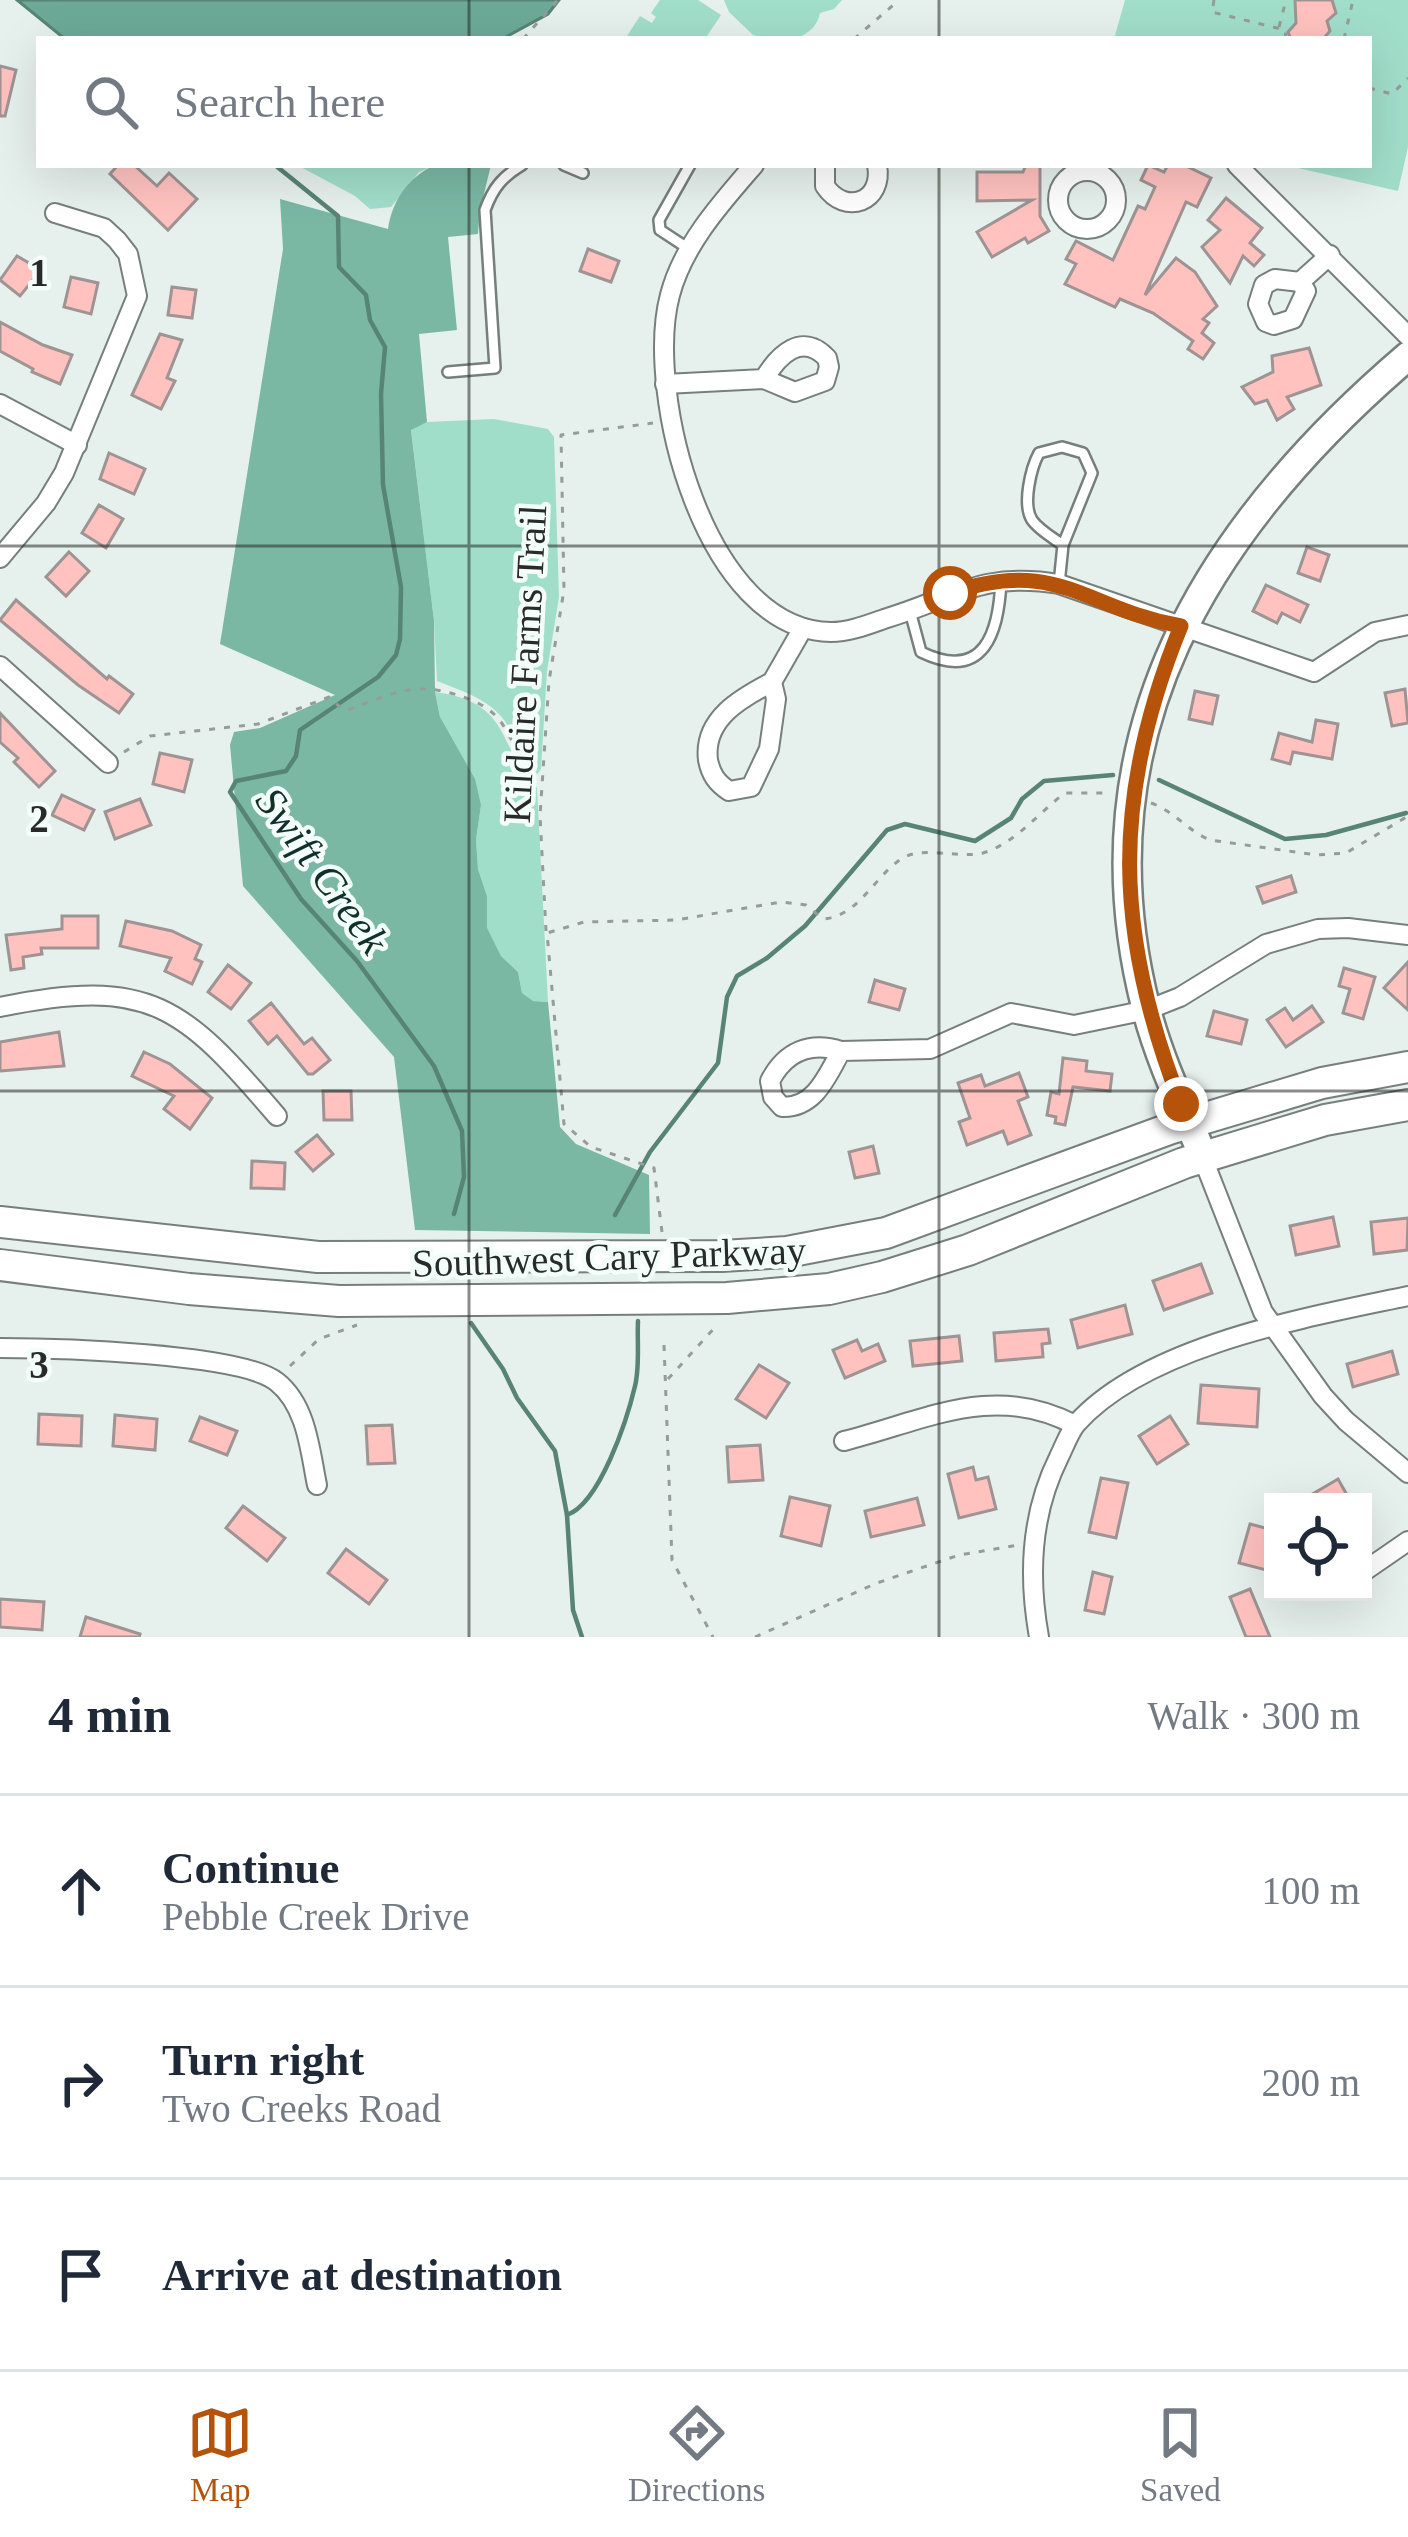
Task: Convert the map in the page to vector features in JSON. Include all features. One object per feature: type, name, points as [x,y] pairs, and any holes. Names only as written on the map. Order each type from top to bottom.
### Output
[{"type":"main road","name":"Southwest Cary Parkway","points":[[0,1265],[339,1301],[727,1298],[809,1291],[882,1277],[968,1250],[1322,1083],[1408,1066]]},
{"type":"main road","name":"Southwest Cary Parkway","points":[[0,1222],[318,1257],[787,1252],[886,1233],[1197,1142],[1408,1105]]},
{"type":"street","points":[[751,168],[714,212],[671,289],[665,384],[669,421],[703,524],[731,571],[773,612],[802,628],[832,632],[910,611],[950,593],[1020,577],[1059,584],[1315,672],[1375,632],[1408,626]]},
{"type":"street","points":[[825,168],[825,186],[847,204],[872,194],[877,168]]},
{"type":"street","points":[[1240,168],[1408,336]]},
{"type":"street","points":[[0,558],[46,503],[77,445],[137,296],[128,254],[104,228],[55,213]]},
{"type":"street","points":[[1300,282],[1330,254]]},
{"type":"street","points":[[1408,356],[1297,460],[1216,564],[1181,626],[1147,724],[1130,830],[1132,927],[1147,1010],[1263,1312],[1303,1371],[1346,1421],[1408,1473]]},
{"type":"street","points":[[665,384],[764,379]]},
{"type":"street","points":[[0,404],[77,445]]},
{"type":"street","points":[[772,682],[775,721],[765,764],[752,787],[729,791],[717,784],[712,772],[711,733],[726,711],[772,682],[802,628]]},
{"type":"street","points":[[0,666],[107,763]]},
{"type":"street","points":[[841,1051],[930,1048],[1011,1013],[1074,1025],[1147,1010],[1180,997],[1266,944],[1296,934],[1348,928],[1408,935]]},
{"type":"street","points":[[0,1006],[89,993],[148,1004],[206,1037],[278,1116]]},
{"type":"street","points":[[1040,1637],[1034,1544],[1044,1490],[1075,1425],[1154,1368],[1273,1326],[1408,1296]]},
{"type":"street","points":[[0,1348],[220,1361],[260,1372],[278,1382],[298,1409],[317,1485]]},
{"type":"street","points":[[844,1441],[959,1409],[1003,1403],[1041,1410],[1075,1425]]},
{"type":"street","points":[[1372,1566],[1408,1541]]},
{"type":"lane","points":[[448,372],[495,368],[485,210],[491,192],[517,168]]},
{"type":"lane","points":[[572,168],[583,172]]},
{"type":"lane","points":[[688,168],[658,220],[660,230],[690,250]]},
{"type":"lane","points":[[1059,584],[1063,545],[1092,473],[1084,453],[1062,447],[1039,453],[1032,465],[1028,509],[1032,521],[1063,545]]},
{"type":"lane","points":[[910,611],[921,652],[948,662],[970,658],[984,650],[994,635],[1001,580]]},
{"type":"path","points":[[526,36],[558,0]]},
{"type":"path","points":[[857,36],[899,0]]},
{"type":"path","points":[[1214,0],[1212,12],[1279,28],[1286,36]]},
{"type":"path","points":[[1279,28],[1286,0]]},
{"type":"path","points":[[1345,36],[1353,0]]},
{"type":"path","points":[[1372,89],[1392,94],[1408,78]]},
{"type":"path","name":"Kildaire Farms Trail","points":[[663,1235],[654,1168],[591,1147],[564,1124],[541,850],[549,681],[563,590],[561,435],[669,421]]},
{"type":"path","points":[[107,763],[150,736],[258,724],[329,697],[344,711],[402,691],[435,687],[495,715],[526,773],[542,783]]},
{"type":"path","points":[[547,933],[584,922],[676,920],[781,902],[806,905],[823,919],[839,918],[902,858],[916,853],[982,853],[1006,844],[1065,793],[1117,794]]},
{"type":"path","points":[[1150,802],[1168,809],[1210,840],[1317,855],[1346,853],[1408,816]]},
{"type":"path","points":[[667,1380],[728,1313]]},
{"type":"path","points":[[278,1382],[306,1348],[369,1320]]},
{"type":"path","points":[[664,1346],[672,1560],[713,1637]]},
{"type":"path","points":[[755,1637],[877,1583],[958,1555],[1034,1544]]},
{"type":"shaded area","points":[[17,0],[559,0],[548,14],[508,36],[61,36]]},
{"type":"shaded area","points":[[660,0],[698,0],[721,15],[707,36],[627,36],[640,16],[652,23],[656,17],[651,13]]},
{"type":"shaded area","points":[[724,0],[842,0],[834,9],[820,13],[810,30],[800,36],[753,35],[729,12]]},
{"type":"shaded area","points":[[1125,0],[1408,0],[1408,147],[1398,191],[1298,168],[1372,168],[1372,36],[1115,36]]},
{"type":"shaded area","points":[[303,168],[428,168],[419,172],[391,207],[370,209]]},
{"type":"shaded area","points":[[430,168],[490,168],[478,234],[448,237],[457,330],[419,334],[427,422],[411,430],[434,621],[440,717],[475,779],[481,805],[476,840],[478,869],[487,896],[487,928],[501,956],[518,972],[522,993],[533,1001],[548,1002],[560,1127],[576,1144],[649,1175],[650,1234],[415,1230],[394,1057],[243,886],[230,745],[234,732],[260,728],[335,695],[220,644],[283,249],[280,199],[388,229],[393,209],[417,176]]},
{"type":"shaded area","points":[[494,419],[548,429],[554,437],[559,597],[547,671],[541,769],[536,776],[494,710],[437,681],[411,429],[427,422]]},
{"type":"shaded area","points":[[435,692],[460,697],[491,716],[537,788],[548,1002],[532,1001],[522,993],[518,972],[501,956],[487,929],[487,896],[478,869],[476,840],[481,805],[440,717]]},
{"type":"building","points":[[1295,0],[1332,0],[1336,13],[1327,21],[1330,31],[1326,36],[1290,36],[1296,23]]},
{"type":"building","points":[[0,66],[16,70],[5,116],[0,116]]},
{"type":"building","points":[[115,168],[137,168],[157,186],[169,173],[197,199],[168,230],[110,174]]},
{"type":"building","points":[[1040,168],[1040,216],[1049,231],[992,257],[977,232],[1032,200],[977,201],[977,172]]},
{"type":"building","points":[[1147,168],[1164,172],[1166,168],[1190,168],[1211,178],[1197,207],[1186,202],[1145,295],[1176,258],[1195,272],[1217,306],[1203,319],[1209,323],[1202,333],[1214,343],[1203,359],[1188,349],[1193,341],[1153,313],[1120,299],[1115,307],[1065,284],[1076,264],[1066,259],[1076,241],[1113,260],[1138,206],[1145,209],[1155,187],[1141,180]]},
{"type":"building","points":[[1226,198],[1262,228],[1250,243],[1264,255],[1254,266],[1243,256],[1230,283],[1202,247],[1220,230],[1208,220]]},
{"type":"building","points":[[588,249],[619,261],[611,282],[580,271]]},
{"type":"building","points":[[17,256],[41,270],[20,296],[0,280]]},
{"type":"building","points":[[71,277],[98,283],[91,314],[64,307]]},
{"type":"building","points":[[172,287],[196,290],[192,318],[168,315]]},
{"type":"building","points":[[0,322],[72,355],[60,384],[0,351]]},
{"type":"building","points":[[160,334],[182,340],[167,378],[175,381],[161,409],[132,395]]},
{"type":"building","points":[[1309,348],[1321,385],[1287,397],[1294,409],[1277,420],[1267,400],[1255,404],[1242,387],[1273,372],[1272,356]]},
{"type":"building","points":[[109,453],[145,469],[134,494],[100,479]]},
{"type":"building","points":[[99,505],[123,519],[106,548],[82,533]]},
{"type":"building","points":[[1307,547],[1329,555],[1320,581],[1298,573]]},
{"type":"building","points":[[69,552],[89,571],[66,596],[46,577]]},
{"type":"building","points":[[1266,585],[1308,605],[1300,622],[1282,613],[1277,623],[1253,611]]},
{"type":"building","points":[[16,600],[107,679],[133,694],[119,713],[0,620]]},
{"type":"building","points":[[1405,689],[1408,723],[1392,726],[1385,693]]},
{"type":"building","points":[[1195,691],[1218,696],[1212,724],[1189,719]]},
{"type":"building","points":[[0,713],[55,771],[39,787],[0,742]]},
{"type":"building","points":[[1316,720],[1338,724],[1332,759],[1293,752],[1290,764],[1272,759],[1279,733],[1312,742]]},
{"type":"building","points":[[160,753],[192,760],[184,792],[153,784]]},
{"type":"building","points":[[62,795],[94,810],[84,830],[52,815]]},
{"type":"building","points":[[140,799],[151,825],[115,839],[105,812]]},
{"type":"building","points":[[1291,876],[1296,892],[1263,903],[1257,887]]},
{"type":"building","points":[[62,916],[98,916],[98,948],[41,948],[42,954],[23,957],[24,968],[11,970],[6,935],[62,929]]},
{"type":"building","points":[[126,921],[172,931],[201,945],[195,959],[202,962],[192,984],[165,971],[171,958],[120,946]]},
{"type":"building","points":[[1408,962],[1408,1010],[1384,988]]},
{"type":"building","points":[[228,965],[251,983],[231,1009],[208,992]]},
{"type":"building","points":[[1344,968],[1375,977],[1363,1019],[1343,1013],[1350,989],[1339,986]]},
{"type":"building","points":[[875,980],[905,989],[899,1010],[869,1002]]},
{"type":"building","points":[[271,1003],[304,1044],[312,1038],[330,1060],[313,1074],[308,1074],[277,1036],[268,1044],[249,1021]]},
{"type":"building","points":[[1312,1006],[1323,1022],[1286,1047],[1267,1020],[1285,1008],[1293,1020]]},
{"type":"building","points":[[1214,1011],[1247,1020],[1241,1044],[1207,1036]]},
{"type":"building","points":[[59,1032],[64,1066],[0,1071],[0,1042]]},
{"type":"building","points":[[144,1052],[170,1064],[212,1098],[190,1129],[164,1109],[174,1096],[132,1076]]},
{"type":"building","points":[[1063,1058],[1087,1061],[1086,1071],[1112,1074],[1110,1091],[1073,1087],[1065,1125],[1047,1115],[1051,1092],[1059,1094]]},
{"type":"building","points":[[1019,1073],[1028,1097],[1018,1101],[1031,1135],[1008,1144],[1003,1131],[967,1145],[959,1122],[970,1118],[958,1083],[981,1075],[985,1086]]},
{"type":"building","points":[[323,1091],[351,1091],[352,1120],[324,1120]]},
{"type":"building","points":[[317,1135],[333,1154],[313,1171],[296,1152]]},
{"type":"building","points":[[873,1146],[879,1173],[855,1178],[849,1152]]},
{"type":"building","points":[[252,1161],[285,1163],[284,1189],[251,1188]]},
{"type":"building","points":[[1333,1217],[1339,1246],[1296,1255],[1290,1226]]},
{"type":"building","points":[[1408,1218],[1407,1250],[1374,1254],[1371,1222]]},
{"type":"building","points":[[1201,1264],[1212,1293],[1164,1310],[1153,1281]]},
{"type":"building","points":[[1125,1305],[1132,1334],[1078,1348],[1071,1320]]},
{"type":"building","points":[[1048,1329],[1050,1343],[1042,1344],[1043,1357],[996,1361],[994,1333]]},
{"type":"building","points":[[959,1336],[962,1361],[913,1366],[910,1341]]},
{"type":"building","points":[[857,1340],[862,1351],[878,1344],[885,1361],[845,1378],[833,1350]]},
{"type":"building","points":[[1392,1351],[1398,1374],[1353,1387],[1347,1364]]},
{"type":"building","points":[[759,1365],[789,1383],[766,1418],[736,1399]]},
{"type":"building","points":[[1201,1385],[1259,1389],[1257,1427],[1198,1423]]},
{"type":"building","points":[[39,1414],[82,1416],[81,1446],[38,1444]]},
{"type":"building","points":[[115,1415],[157,1419],[155,1450],[113,1446]]},
{"type":"building","points":[[1170,1416],[1188,1444],[1157,1464],[1139,1436]]},
{"type":"building","points":[[200,1417],[237,1431],[227,1455],[190,1441]]},
{"type":"building","points":[[392,1425],[395,1463],[368,1464],[366,1426]]},
{"type":"building","points":[[760,1445],[763,1480],[729,1482],[727,1447]]},
{"type":"building","points":[[973,1467],[976,1480],[988,1477],[996,1509],[959,1518],[948,1474]]},
{"type":"building","points":[[1101,1478],[1128,1483],[1116,1538],[1089,1532]]},
{"type":"building","points":[[1338,1479],[1346,1493],[1314,1493]]},
{"type":"building","points":[[790,1497],[830,1506],[821,1546],[781,1536]]},
{"type":"building","points":[[917,1498],[924,1525],[871,1537],[865,1511]]},
{"type":"building","points":[[243,1506],[285,1538],[267,1561],[226,1528]]},
{"type":"building","points":[[1250,1524],[1264,1528],[1264,1569],[1239,1563]]},
{"type":"building","points":[[346,1549],[387,1580],[369,1604],[328,1573]]},
{"type":"building","points":[[1093,1572],[1112,1577],[1104,1614],[1085,1610]]},
{"type":"building","points":[[1250,1589],[1270,1637],[1246,1637],[1230,1597]]},
{"type":"building","points":[[0,1599],[44,1602],[42,1630],[0,1627]]},
{"type":"building","points":[[86,1617],[140,1634],[139,1637],[80,1637]]},
{"type":"waterway","name":"Swift Creek","points":[[279,168],[338,216],[339,267],[366,295],[370,320],[385,347],[383,485],[401,587],[400,639],[396,655],[378,677],[300,730],[296,756],[286,771],[236,781],[230,792],[301,899],[357,961],[434,1066],[462,1131],[464,1177],[454,1214]]},
{"type":"waterway","points":[[615,1215],[650,1152],[718,1063],[727,997],[737,976],[805,926],[887,830],[905,824],[975,841],[1011,818],[1022,799],[1044,781],[1113,775]]},
{"type":"waterway","points":[[1159,780],[1285,839],[1326,835],[1406,813]]},
{"type":"waterway","points":[[567,1515],[590,1495],[619,1439],[637,1378],[638,1321]]},
{"type":"waterway","name":"Swift Creek","points":[[471,1323],[555,1451],[567,1515],[573,1610],[582,1637]]},
{"type":"route","points":[[950,593],[1020,577],[1059,584],[1181,626],[1147,724],[1130,830],[1138,969],[1147,1010],[1181,1104]]}]
